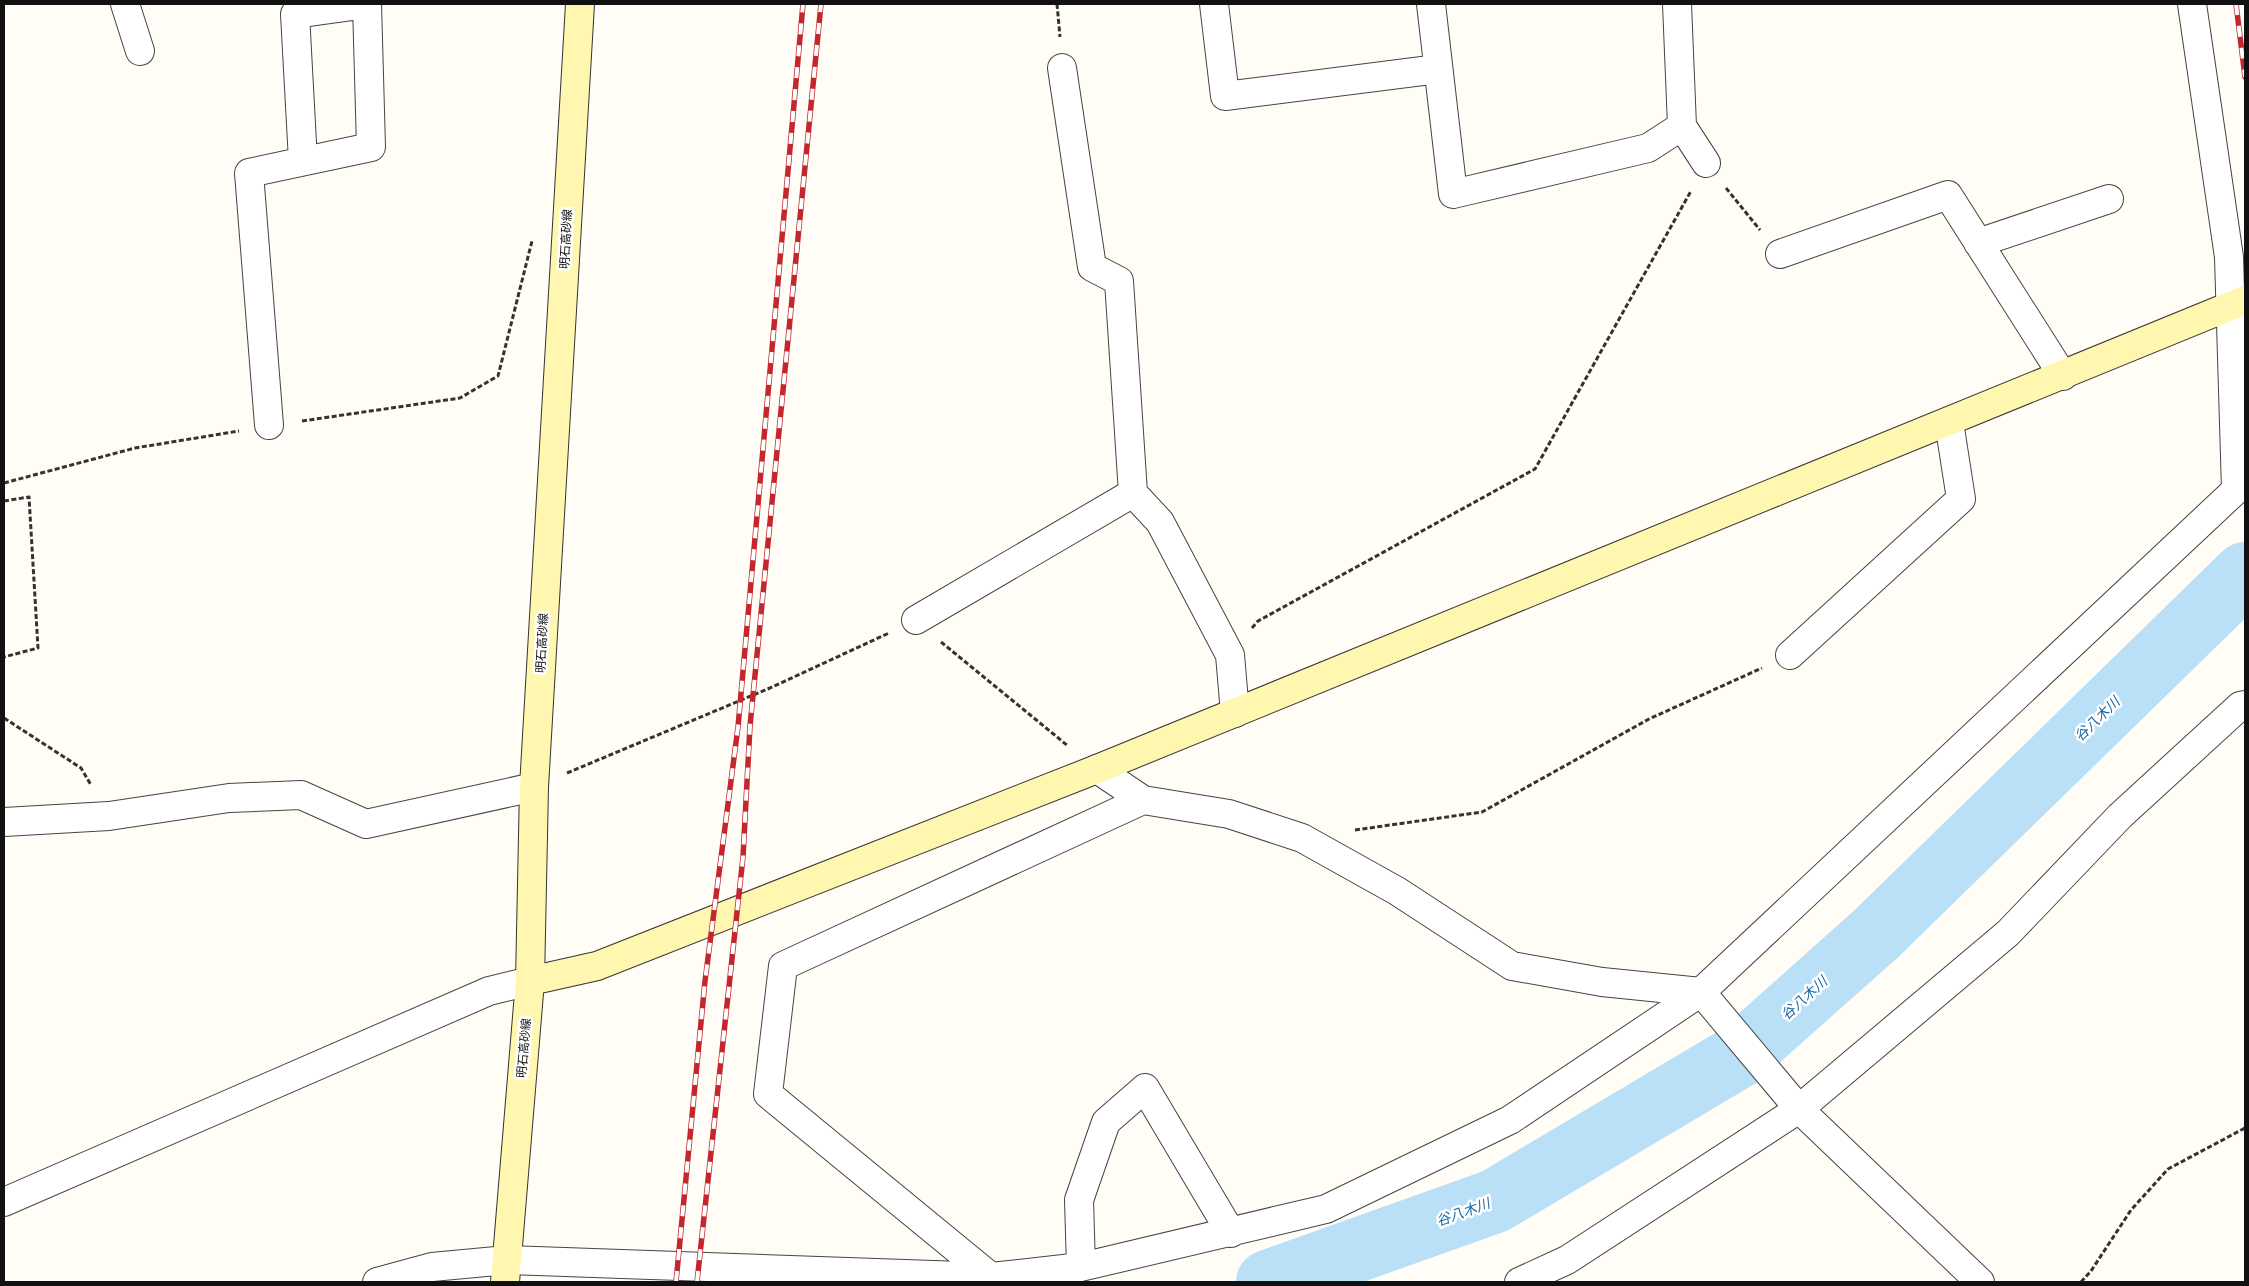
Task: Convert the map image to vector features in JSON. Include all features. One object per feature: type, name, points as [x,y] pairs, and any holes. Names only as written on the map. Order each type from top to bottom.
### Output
[{"type":"street","points":[[125,4],[140,51]]},
{"type":"street","points":[[269,426],[249,173],[372,147],[367,4],[294,14],[303,161]]},
{"type":"street","name":"明石高砂線","points":[[506,1271],[530,981],[534,787],[580,4]]},
{"type":"street","points":[[1214,4],[1225,96],[1438,69]]},
{"type":"street","points":[[1431,4],[1453,194],[1648,148],[1682,126]]},
{"type":"street","points":[[1679,4],[1682,126],[1706,163]]},
{"type":"street","points":[[377,1282],[432,1267],[506,1271],[991,1277],[1081,1267],[1326,1209],[1510,1120],[1701,992],[2236,490],[2238,303],[2229,257],[2192,4]]},
{"type":"street","points":[[1062,68],[1092,267],[1119,281],[1133,493],[1160,522],[1230,655],[1235,713]]},
{"type":"street","points":[[1780,254],[1948,195],[2063,376]]},
{"type":"street","points":[[1978,243],[2109,199]]},
{"type":"street","points":[[4,1202],[489,991],[597,966],[1097,769],[2238,303]]},
{"type":"street","points":[[1790,655],[1961,499],[1949,422]]},
{"type":"street","points":[[916,620],[1133,493]]},
{"type":"street","points":[[1519,1282],[1567,1260],[1799,1109],[2008,933],[2120,816],[2240,706],[2245,705]]},
{"type":"street","points":[[1097,769],[1143,800],[1229,814],[1302,838],[1397,891],[1512,966],[1602,982],[1701,992],[1799,1109],[1980,1282]]},
{"type":"street","points":[[4,822],[109,816],[229,798],[301,795],[366,824],[534,787]]},
{"type":"street","points":[[991,1277],[768,1094],[783,966],[1143,800]]},
{"type":"street","points":[[1081,1267],[1078,1200],[1106,1122],[1145,1088],[1231,1233]]},
{"type":"path","points":[[1230,655],[1258,620],[1534,469],[1706,163],[1780,254]]},
{"type":"path","points":[[4,483],[135,448],[460,398],[498,376],[533,235]]},
{"type":"path","points":[[4,501],[29,497],[38,648],[4,657]]},
{"type":"path","points":[[534,787],[770,688],[916,620],[980,676],[1097,769]]},
{"type":"path","points":[[1349,831],[1482,812],[1649,719],[1790,655]]},
{"type":"path","points":[[4,718],[81,768],[109,816]]},
{"type":"path","points":[[2081,1282],[2091,1271],[2131,1210],[2168,1169],[2245,1128]]},
{"type":"waterway","name":"谷八木川","points":[[1268,1282],[1495,1201],[1739,1056],[1876,934],[2245,574]]},
{"type":"railway","points":[[676,1282],[705,981],[738,727],[803,4]]},
{"type":"railway","points":[[697,1282],[743,857],[750,726],[821,4]]},
{"type":"railway","points":[[2236,4],[2245,77]]}]
